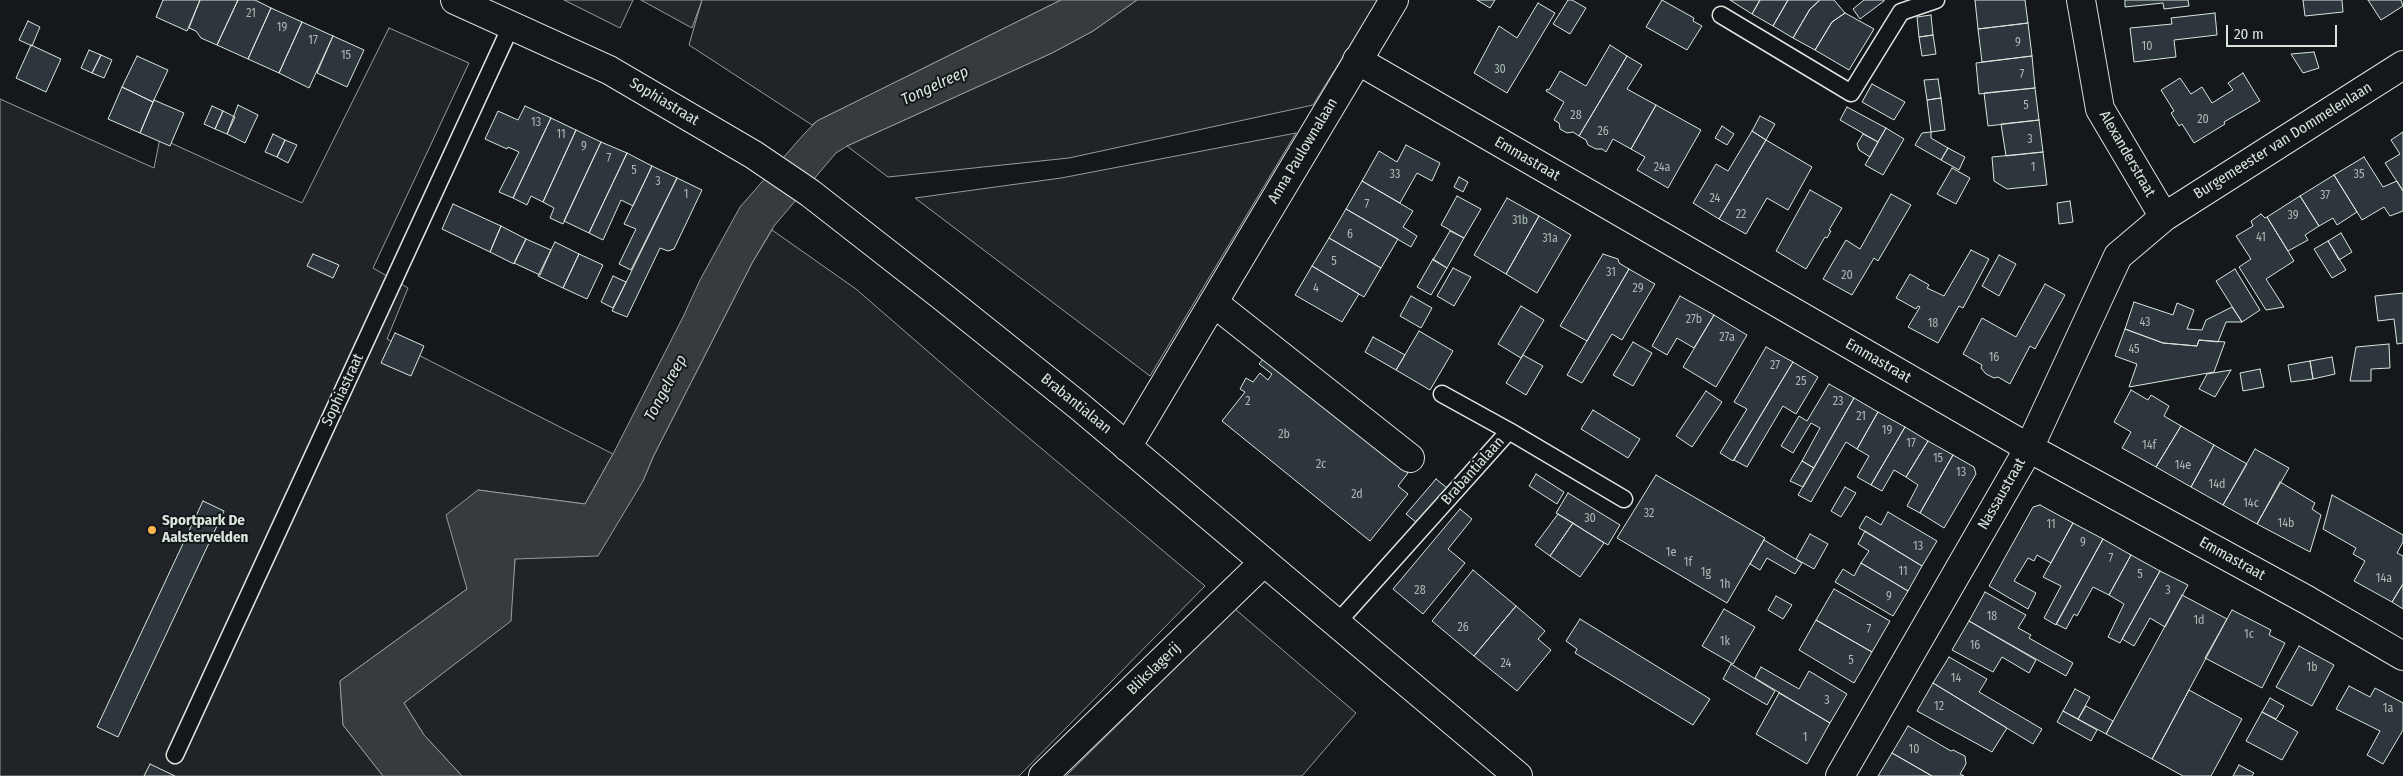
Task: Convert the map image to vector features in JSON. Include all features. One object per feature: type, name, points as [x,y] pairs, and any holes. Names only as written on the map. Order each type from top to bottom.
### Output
[{"type":"street","name":"Sophiastraat","points":[[455,0],[485,6],[512,26],[609,70],[754,155],[810,193]]},
{"type":"street","name":"Anna Paulownalaan","points":[[1127,447],[1394,0]]},
{"type":"street","name":"Alexanderstraat","points":[[2080,0],[2100,109],[2164,217]]},
{"type":"street","name":"Emmastraat","points":[[1357,60],[2029,448],[2307,600],[2403,656]]},
{"type":"street","name":"Burgemeester van Dommelenlaan","points":[[2164,217],[2403,65]]},
{"type":"street","name":"Brabantialaan","points":[[810,193],[943,296],[1127,447],[1518,776]]},
{"type":"street","name":"Nassaustraat","points":[[1840,776],[2029,448],[2118,256],[2164,217]]},
{"type":"street","points":[[1214,303],[1410,458]]},
{"type":"street","name":"Blikslagerij","points":[[1043,776],[1264,562]]},
{"type":"lane","points":[[1721,15],[1851,93],[1901,12],[1936,0]]},
{"type":"lane","name":"Sophiastraat","points":[[175,755],[512,26]]},
{"type":"lane","name":"Brabantialaan","points":[[1442,394],[1510,431],[1624,499]]},
{"type":"lane","name":"Brabantialaan","points":[[1337,623],[1510,431]]},
{"type":"shaded area","points":[[564,0],[633,0],[620,28]]},
{"type":"shaded area","points":[[641,0],[702,0],[692,28]]},
{"type":"shaded area","points":[[702,0],[1061,0],[812,125],[689,45]]},
{"type":"shaded area","points":[[1137,0],[1378,0],[1313,105],[1069,158],[888,177],[847,146],[1052,53],[1093,31]]},
{"type":"shaded area","points":[[389,28],[469,63],[373,268],[408,288],[387,339],[613,454],[585,504],[478,490],[467,589],[340,681],[343,725],[383,776],[0,776],[0,99],[154,168],[160,138],[302,203]]},
{"type":"shaded area","points":[[1296,133],[1150,376],[915,198],[1061,178]]},
{"type":"shaded area","points":[[772,230],[856,289],[985,401],[1205,586],[1019,776],[462,776],[424,735],[404,703],[510,621],[515,559],[643,481],[653,457],[752,263]]},
{"type":"shaded area","points":[[1235,609],[1356,713],[1302,776],[1066,776]]},
{"type":"water","name":"Tongelreep","points":[[1061,0],[1137,0],[1093,31],[1052,53],[847,146],[836,153],[774,226],[752,263],[653,457],[643,481],[598,556],[515,559],[511,621],[404,703],[424,735],[462,776],[383,776],[343,725],[340,681],[467,589],[446,515],[478,490],[585,504],[613,454],[700,280],[740,207],[804,134],[817,121]]},
{"type":"building","points":[[163,0],[200,0],[187,31],[156,17]]},
{"type":"building","points":[[200,0],[238,0],[217,45],[201,38],[196,31],[189,28]]},
{"type":"building","points":[[238,0],[255,0],[271,8],[248,59],[217,45]]},
{"type":"building","points":[[1477,0],[1495,0],[1490,8]]},
{"type":"building","points":[[1568,0],[1572,0],[1586,8],[1570,34],[1553,24]]},
{"type":"building","points":[[1662,0],[1694,18],[1693,21],[1702,26],[1687,50],[1646,27]]},
{"type":"building","points":[[1730,0],[1760,0],[1752,14]]},
{"type":"building","points":[[1760,0],[1788,0],[1773,26],[1752,14]]},
{"type":"building","points":[[1788,0],[1820,0],[1810,9],[1793,38],[1773,26]]},
{"type":"building","points":[[1820,0],[1834,0],[1845,13],[1832,22],[1815,50],[1793,38],[1810,9]]},
{"type":"building","points":[[1864,0],[1884,1],[1860,19],[1853,9]]},
{"type":"building","points":[[1975,0],[2025,0],[2028,23],[1978,29]]},
{"type":"building","points":[[2125,0],[2188,0],[2189,6],[2164,9],[2163,3],[2125,7]]},
{"type":"building","points":[[2303,0],[2342,0],[2343,12],[2305,16]]},
{"type":"building","points":[[2368,0],[2401,0],[2403,6],[2381,20]]},
{"type":"building","points":[[1538,3],[1555,13],[1507,93],[1474,73],[1499,26],[1517,38]]},
{"type":"building","points":[[271,8],[302,22],[279,73],[248,59]]},
{"type":"building","points":[[1845,13],[1874,29],[1849,70],[1815,50],[1832,22]]},
{"type":"building","points":[[2215,13],[2217,35],[2174,40],[2176,57],[2134,62],[2130,28],[2172,24],[2171,18]]},
{"type":"building","points":[[1931,15],[1933,35],[1919,37],[1917,17]]},
{"type":"building","points":[[28,21],[40,27],[32,46],[19,40]]},
{"type":"building","points":[[302,22],[333,36],[309,88],[279,73]]},
{"type":"building","points":[[2028,23],[2032,56],[1982,62],[1978,29]]},
{"type":"building","points":[[1933,35],[1936,54],[1922,56],[1919,37]]},
{"type":"building","points":[[333,36],[364,50],[347,87],[317,73]]},
{"type":"building","points":[[31,45],[61,59],[46,92],[16,78]]},
{"type":"building","points":[[1610,45],[1627,56],[1579,136],[1573,132],[1567,133],[1560,129],[1559,123],[1554,120],[1564,102],[1546,91],[1547,89],[1549,90],[1560,71],[1586,86]]},
{"type":"building","points":[[89,50],[101,55],[92,73],[81,68]]},
{"type":"building","points":[[2314,52],[2319,68],[2303,73],[2291,54]]},
{"type":"building","points":[[101,55],[112,60],[104,78],[92,73]]},
{"type":"building","points":[[137,56],[168,70],[153,102],[122,87]]},
{"type":"building","points":[[1627,56],[1642,65],[1627,89],[1656,105],[1631,149],[1613,139],[1606,152],[1588,145],[1586,140],[1579,136]]},
{"type":"building","points":[[2032,56],[2035,88],[1979,94],[1976,63]]},
{"type":"building","points":[[2243,73],[2260,101],[2224,122],[2225,124],[2194,143],[2182,124],[2179,126],[2171,113],[2174,111],[2161,90],[2180,78],[2191,94],[2202,87],[2212,103],[2233,90],[2228,83]]},
{"type":"building","points":[[1938,79],[1941,98],[1927,100],[1924,80]]},
{"type":"building","points":[[1872,84],[1905,102],[1894,120],[1862,102]]},
{"type":"building","points":[[122,87],[153,102],[140,133],[108,119]]},
{"type":"building","points":[[2035,88],[2039,120],[1988,126],[1984,93]]},
{"type":"building","points":[[1941,98],[1945,130],[1931,132],[1927,100]]},
{"type":"building","points":[[154,100],[184,113],[170,146],[140,133]]},
{"type":"building","points":[[238,105],[258,115],[245,143],[227,134]]},
{"type":"building","points":[[1656,105],[1701,130],[1668,188],[1637,170],[1645,157],[1631,149]]},
{"type":"building","points":[[212,106],[223,111],[215,129],[204,124]]},
{"type":"building","points":[[525,106],[551,118],[513,198],[499,192],[519,152],[485,139],[498,111],[518,120]]},
{"type":"building","points":[[1847,107],[1886,128],[1878,142],[1840,120]]},
{"type":"building","points":[[223,111],[235,117],[227,134],[215,129]]},
{"type":"building","points":[[1760,116],[1775,124],[1766,140],[1752,131]]},
{"type":"building","points":[[551,118],[576,130],[543,202],[531,196],[527,205],[513,198]]},
{"type":"building","points":[[2039,120],[2043,152],[2006,156],[2001,124]]},
{"type":"building","points":[[1722,126],[1734,134],[1727,145],[1715,138]]},
{"type":"building","points":[[1886,128],[1904,139],[1883,175],[1865,165]]},
{"type":"building","points":[[576,130],[601,142],[563,224],[550,218],[554,208],[543,202]]},
{"type":"building","points":[[1752,131],[1766,140],[1719,219],[1693,203],[1716,164],[1728,171]]},
{"type":"building","points":[[1931,132],[1931,138],[1948,148],[1941,160],[1915,145],[1922,133]]},
{"type":"building","points":[[2403,132],[2403,191],[2385,163],[2400,154],[2391,140]]},
{"type":"building","points":[[273,134],[285,140],[277,157],[265,152]]},
{"type":"building","points":[[1863,134],[1878,142],[1870,157],[1859,150],[1857,144]]},
{"type":"building","points":[[285,140],[297,145],[288,163],[277,157]]},
{"type":"building","points":[[1766,140],[1812,167],[1788,210],[1767,198],[1746,234],[1719,219]]},
{"type":"building","points":[[601,142],[627,153],[589,233],[564,221]]},
{"type":"building","points":[[1406,145],[1440,163],[1432,181],[1417,173],[1400,203],[1362,181],[1379,151],[1397,162]]},
{"type":"building","points":[[1948,148],[1965,157],[1959,170],[1941,160]]},
{"type":"building","points":[[2043,152],[2047,185],[2007,189],[1994,181],[1992,157]]},
{"type":"building","points":[[627,153],[652,166],[633,206],[621,200],[603,240],[589,233]]},
{"type":"building","points":[[2364,157],[2383,187],[2397,181],[2403,191],[2403,211],[2390,216],[2384,207],[2362,220],[2334,175]]},
{"type":"building","points":[[652,166],[677,178],[631,270],[619,264],[636,229],[624,224]]},
{"type":"building","points":[[1952,168],[1970,178],[1956,204],[1937,194]]},
{"type":"building","points":[[2334,175],[2357,212],[2337,225],[2333,218],[2319,226],[2300,196]]},
{"type":"building","points":[[1459,177],[1468,182],[1463,192],[1454,187]]},
{"type":"building","points":[[677,178],[702,190],[674,249],[668,251],[660,248],[627,317],[612,311]]},
{"type":"building","points":[[1362,181],[1413,211],[1403,227],[1417,236],[1411,247],[1346,209]]},
{"type":"building","points":[[1810,190],[1842,208],[1829,230],[1831,231],[1827,238],[1825,237],[1806,269],[1776,251]]},
{"type":"building","points":[[1891,194],[1911,205],[1878,261],[1874,258],[1852,295],[1823,279],[1846,240],[1860,249]]},
{"type":"building","points":[[1457,196],[1481,209],[1464,238],[1441,225]]},
{"type":"building","points":[[2300,196],[2319,226],[2305,235],[2308,240],[2288,251],[2267,217]]},
{"type":"building","points":[[1507,198],[1539,216],[1506,274],[1474,255]]},
{"type":"building","points":[[2070,201],[2073,222],[2059,224],[2057,203]]},
{"type":"building","points":[[453,204],[501,226],[490,252],[442,229]]},
{"type":"building","points":[[1346,209],[1398,239],[1381,268],[1329,238]]},
{"type":"building","points":[[2261,214],[2265,218],[2267,217],[2294,261],[2266,279],[2284,307],[2266,310],[2239,267],[2251,259],[2236,236],[2253,226],[2251,221]]},
{"type":"building","points":[[1539,216],[1571,235],[1537,293],[1506,274]]},
{"type":"building","points":[[501,226],[526,239],[514,264],[490,252]]},
{"type":"building","points":[[1450,231],[1464,238],[1447,268],[1433,260]]},
{"type":"building","points":[[2341,233],[2352,252],[2339,260],[2328,241]]},
{"type":"building","points":[[1329,238],[1381,268],[1364,297],[1312,266]]},
{"type":"building","points":[[526,239],[551,250],[540,275],[514,263]]},
{"type":"building","points":[[2328,241],[2346,270],[2332,278],[2314,249]]},
{"type":"building","points":[[555,242],[579,254],[563,288],[538,276]]},
{"type":"building","points":[[1971,250],[1989,259],[1963,308],[1959,306],[1938,343],[1908,327],[1920,307],[1918,306],[1916,309],[1896,298],[1910,274],[1929,285],[1927,288],[1944,296]]},
{"type":"building","points":[[313,254],[339,265],[333,278],[307,266]]},
{"type":"building","points":[[579,254],[603,265],[587,299],[563,288]]},
{"type":"building","points":[[1603,254],[1618,259],[1619,263],[1629,269],[1587,341],[1560,326]]},
{"type":"building","points":[[1999,255],[2016,264],[1999,296],[1982,286]]},
{"type":"building","points":[[1433,259],[1447,268],[1431,295],[1417,287]]},
{"type":"building","points":[[1312,266],[1359,294],[1342,322],[1295,295]]},
{"type":"building","points":[[1453,268],[1471,277],[1454,306],[1437,296]]},
{"type":"building","points":[[1629,269],[1655,284],[1622,340],[1612,334],[1582,383],[1567,375]]},
{"type":"building","points":[[2235,269],[2260,310],[2242,322],[2216,281]]},
{"type":"building","points":[[613,276],[626,282],[613,308],[601,302]]},
{"type":"building","points":[[2045,284],[2065,295],[2035,349],[2030,346],[2010,384],[1998,377],[1994,378],[1986,374],[1981,368],[1982,365],[1963,354],[1982,318],[2016,337]]},
{"type":"building","points":[[2403,293],[2403,343],[2397,344],[2394,319],[2378,321],[2375,296]]},
{"type":"building","points":[[1411,296],[1432,308],[1421,328],[1400,316]]},
{"type":"building","points":[[1680,296],[1714,315],[1694,348],[1677,338],[1667,355],[1652,346]]},
{"type":"building","points":[[2134,302],[2173,315],[2177,303],[2194,310],[2187,329],[2202,330],[2206,320],[2232,307],[2242,322],[2226,322],[2218,342],[2199,340],[2197,346],[2163,343],[2125,329]]},
{"type":"building","points":[[1521,306],[1544,320],[1521,358],[1498,344]]},
{"type":"building","points":[[1714,315],[1747,335],[1716,387],[1683,367]]},
{"type":"building","points":[[2125,329],[2163,343],[2197,346],[2199,340],[2225,342],[2214,372],[2129,387],[2137,364],[2115,356]]},
{"type":"building","points":[[1419,331],[1453,351],[1430,390],[1396,370]]},
{"type":"building","points":[[395,333],[424,346],[411,376],[381,363]]},
{"type":"building","points":[[1373,337],[1405,355],[1396,370],[1365,352]]},
{"type":"building","points":[[1633,342],[1652,353],[1633,386],[1613,375]]},
{"type":"building","points":[[2389,344],[2390,368],[2371,369],[2371,381],[2350,381],[2356,347]]},
{"type":"building","points":[[1766,347],[1793,362],[1733,461],[1720,453],[1747,409],[1734,402]]},
{"type":"building","points":[[1270,351],[1311,394],[1408,473],[1398,486],[1408,494],[1370,541],[1222,421],[1245,392],[1240,389],[1246,378],[1253,382],[1260,373],[1268,380],[1272,374],[1259,364]]},
{"type":"building","points":[[1523,355],[1543,366],[1526,395],[1506,383]]},
{"type":"building","points":[[2332,357],[2335,374],[2313,379],[2310,361]]},
{"type":"building","points":[[2310,361],[2313,379],[2291,382],[2288,365]]},
{"type":"building","points":[[1793,362],[1818,377],[1796,414],[1783,406],[1747,467],[1734,460]]},
{"type":"building","points":[[2260,369],[2264,387],[2243,391],[2240,373]]},
{"type":"building","points":[[2231,370],[2215,397],[2199,389],[2207,374]]},
{"type":"building","points":[[1829,384],[1854,398],[1814,468],[1802,461],[1820,428],[1811,423],[1793,453],[1781,446],[1799,416],[1807,421]]},
{"type":"building","points":[[2131,390],[2148,400],[2151,395],[2169,406],[2164,416],[2181,426],[2156,467],[2122,448],[2131,432],[2114,422]]},
{"type":"building","points":[[1706,391],[1722,402],[1692,447],[1676,436]]},
{"type":"building","points":[[1854,398],[1878,412],[1857,449],[1846,442],[1811,502],[1798,495]]},
{"type":"building","points":[[1593,410],[1640,439],[1628,458],[1581,429]]},
{"type":"building","points":[[1878,412],[1905,427],[1871,485],[1857,477],[1869,456],[1857,449]]},
{"type":"building","points":[[2181,426],[2214,445],[2191,487],[2156,467]]},
{"type":"building","points":[[1905,427],[1928,441],[1906,477],[1894,470],[1882,491],[1871,485]]},
{"type":"building","points":[[1928,441],[1953,455],[1920,513],[1907,506],[1918,485],[1906,477]]},
{"type":"building","points":[[2214,445],[2247,464],[2223,505],[2191,487]]},
{"type":"building","points":[[2255,449],[2289,468],[2257,524],[2223,505]]},
{"type":"building","points":[[1953,455],[1974,467],[1976,474],[1944,528],[1920,513]]},
{"type":"building","points":[[1802,461],[1814,468],[1803,487],[1790,481]]},
{"type":"building","points":[[1536,474],[1564,492],[1557,504],[1529,486]]},
{"type":"building","points":[[1656,475],[1765,538],[1727,603],[1617,538]]},
{"type":"building","points":[[1436,479],[1447,488],[1417,523],[1406,514]]},
{"type":"building","points":[[2280,482],[2315,503],[2312,509],[2321,515],[2310,552],[2257,524]]},
{"type":"building","points":[[1845,487],[1856,493],[1841,517],[1831,511]]},
{"type":"building","points":[[1568,493],[1620,525],[1608,545],[1556,513]]},
{"type":"building","points":[[2332,495],[2403,535],[2403,542],[2397,553],[2403,556],[2403,584],[2392,602],[2354,581],[2365,561],[2353,554],[2356,548],[2323,529]]},
{"type":"building","points":[[203,501],[224,511],[118,737],[97,727]]},
{"type":"building","points":[[2040,505],[2073,523],[2051,563],[2037,555],[2034,561],[2028,558],[2014,581],[2036,593],[2028,609],[1989,586],[2033,507]]},
{"type":"building","points":[[1460,509],[1472,519],[1448,549],[1465,563],[1423,614],[1393,589]]},
{"type":"building","points":[[1888,512],[1937,541],[1922,566],[1859,528],[1866,516],[1881,525]]},
{"type":"building","points":[[1558,514],[1573,523],[1550,556],[1535,545]]},
{"type":"building","points":[[1573,523],[1604,543],[1580,577],[1550,556]]},
{"type":"building","points":[[2073,523],[2103,539],[2056,625],[2044,618],[2061,586],[2043,577]]},
{"type":"building","points":[[1865,531],[1922,566],[1908,591],[1861,563],[1869,551],[1858,544]]},
{"type":"building","points":[[1810,534],[1828,544],[1814,569],[1796,559]]},
{"type":"building","points":[[2103,539],[2131,555],[2109,595],[2093,587],[2077,616],[2074,614],[2066,629],[2056,624]]},
{"type":"building","points":[[1764,540],[1802,563],[1795,574],[1767,558],[1760,570],[1750,564]]},
{"type":"building","points":[[2131,555],[2160,571],[2120,643],[2108,637],[2124,604],[2109,595]]},
{"type":"building","points":[[1861,563],[1908,591],[1893,616],[1835,582],[1843,569],[1854,576]]},
{"type":"building","points":[[1473,570],[1516,606],[1474,656],[1432,621]]},
{"type":"building","points":[[2160,571],[2188,585],[2165,627],[2150,618],[2134,646],[2122,639]]},
{"type":"building","points":[[2403,584],[2403,609],[2392,602]]},
{"type":"building","points":[[1834,589],[1890,621],[1872,652],[1816,620]]},
{"type":"building","points":[[1985,592],[2026,615],[2018,628],[2031,635],[2029,638],[2073,663],[2066,676],[1969,621]]},
{"type":"building","points":[[2182,595],[2227,619],[2152,759],[2106,734]]},
{"type":"building","points":[[1776,596],[1792,605],[1783,619],[1768,610]]},
{"type":"building","points":[[1516,606],[1545,631],[1538,639],[1551,650],[1517,691],[1474,656]]},
{"type":"building","points":[[1724,609],[1755,627],[1733,664],[1702,646]]},
{"type":"building","points":[[2232,610],[2271,630],[2269,635],[2285,643],[2262,688],[2205,658]]},
{"type":"building","points":[[1580,619],[1710,699],[1693,725],[1575,653],[1577,649],[1566,641]]},
{"type":"building","points":[[1816,620],[1872,652],[1854,683],[1799,650]]},
{"type":"building","points":[[1969,621],[2036,660],[2029,673],[2002,657],[1993,672],[1952,650]]},
{"type":"building","points":[[2299,646],[2334,665],[2312,706],[2276,687]]},
{"type":"building","points":[[1949,657],[1987,679],[1979,692],[2042,729],[2033,744],[1933,683]]},
{"type":"building","points":[[1731,664],[1775,691],[1767,705],[1723,679]]},
{"type":"building","points":[[1761,667],[1799,689],[1809,671],[1847,694],[1830,723],[1755,678]]},
{"type":"building","points":[[1933,683],[2007,728],[1992,752],[1917,711]]},
{"type":"building","points":[[2349,686],[2370,697],[2375,688],[2403,703],[2403,730],[2383,764],[2367,755],[2380,731],[2336,709]]},
{"type":"building","points":[[2075,689],[2090,697],[2078,719],[2063,711]]},
{"type":"building","points":[[2189,690],[2242,719],[2211,776],[2183,776],[2152,759]]},
{"type":"building","points":[[1779,693],[1830,723],[1807,764],[1756,734]]},
{"type":"building","points":[[2270,698],[2284,706],[2276,719],[2262,712]]},
{"type":"building","points":[[2086,706],[2113,721],[2106,734],[2078,719]]},
{"type":"building","points":[[2063,711],[2097,730],[2091,741],[2057,722]]},
{"type":"building","points":[[2262,712],[2298,732],[2282,760],[2246,741]]},
{"type":"building","points":[[1908,726],[1951,751],[1953,750],[1965,756],[1966,764],[1960,774],[1964,776],[1932,776],[1892,753]]},
{"type":"building","points":[[1892,753],[1932,776],[1878,776]]},
{"type":"building","points":[[150,764],[175,776],[144,776]]},
{"type":"building","points":[[2239,765],[2254,773],[2252,776],[2233,776]]},
{"type":"place","name":"Sportpark De Aalstervelden","points":[[152,530]]}]
